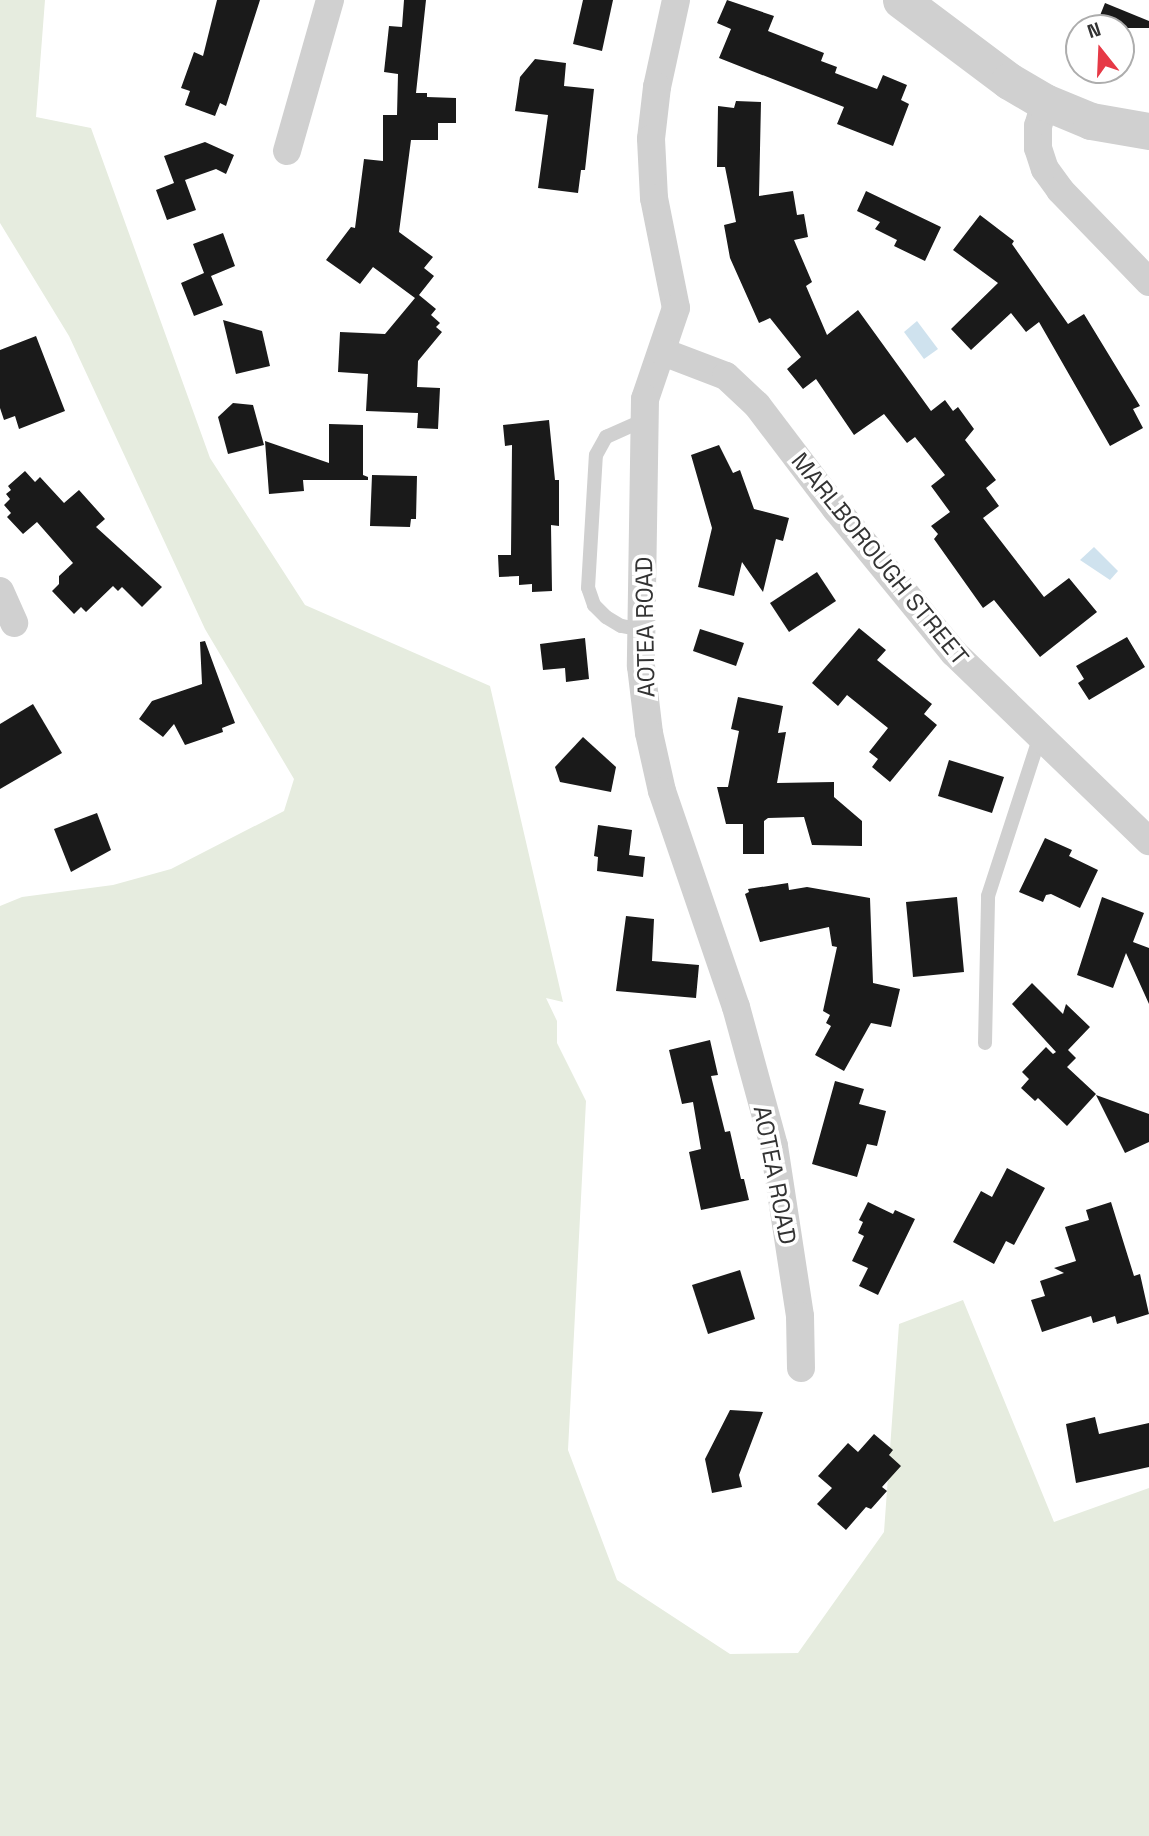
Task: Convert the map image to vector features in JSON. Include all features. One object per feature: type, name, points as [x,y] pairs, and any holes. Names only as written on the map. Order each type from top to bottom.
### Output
[{"type":"street","points":[[287,150],[330,0]]},
{"type":"street","name":"AOTEA ROAD","points":[[676,0],[657,86],[651,139],[654,198],[676,308],[645,399],[641,666],[649,733],[662,791],[736,1007],[774,1146],[800,1316],[801,1368]]},
{"type":"street","points":[[901,0],[1009,81],[1045,102],[1091,121],[1149,131]]},
{"type":"street","points":[[1045,102],[1038,126],[1038,148],[1045,169],[1060,190],[1149,282]]},
{"type":"street","name":"MARLBOROUGH STREET","points":[[663,352],[726,376],[757,405],[920,614],[954,653],[1149,841]]},
{"type":"street","points":[[0,591],[14,623]]},
{"type":"lane","points":[[642,630],[621,626],[606,617],[594,605],[589,588],[596,455],[606,437],[645,420]]},
{"type":"lane","points":[[985,1043],[988,896],[1040,736]]},
{"type":"shaded area","points":[[0,0],[45,0],[36,117],[91,128],[210,458],[305,605],[490,686],[563,1002],[546,998],[557,1021],[557,1043],[586,1101],[568,1450],[617,1580],[730,1654],[798,1653],[884,1532],[899,1324],[963,1300],[1054,1522],[1149,1488],[1149,1836],[0,1836],[0,906],[22,897],[113,885],[171,869],[284,811],[294,779],[205,629],[69,336],[0,223]]},
{"type":"water","points":[[917,321],[938,349],[924,359],[904,332]]},
{"type":"water","points":[[1094,547],[1118,571],[1110,580],[1080,560]]},
{"type":"building","points":[[217,0],[260,0],[226,106],[220,103],[215,116],[185,105],[190,91],[181,88],[194,52],[203,56]]},
{"type":"building","points":[[404,0],[426,0],[416,93],[427,93],[427,97],[456,98],[456,123],[438,123],[438,140],[411,140],[399,232],[433,257],[424,268],[434,276],[419,295],[436,309],[431,315],[440,323],[436,327],[442,332],[418,361],[417,387],[440,388],[438,429],[417,428],[418,413],[366,411],[368,374],[338,372],[340,332],[385,334],[415,298],[373,267],[360,284],[326,260],[351,227],[355,228],[364,159],[383,161],[383,115],[397,115],[398,74],[384,72],[389,26],[402,27]]},
{"type":"building","points":[[583,0],[613,0],[602,51],[573,44]]},
{"type":"building","points":[[727,0],[774,16],[768,31],[824,53],[821,61],[837,67],[835,73],[877,89],[883,75],[907,85],[901,100],[909,104],[893,146],[837,124],[844,107],[719,58],[731,29],[717,23]]},
{"type":"building","points":[[1105,3],[1132,14],[1101,14]]},
{"type":"building","points":[[1135,15],[1149,21],[1149,28],[1135,28]]},
{"type":"building","points":[[535,59],[566,63],[564,86],[594,89],[585,170],[581,170],[578,193],[538,188],[548,115],[515,111],[520,77]]},
{"type":"building","points":[[736,101],[761,102],[759,196],[793,191],[797,215],[804,214],[808,237],[794,240],[812,282],[806,286],[827,335],[858,310],[931,411],[945,400],[953,411],[958,407],[974,429],[965,440],[996,480],[986,488],[999,506],[983,518],[1044,597],[1069,578],[1097,612],[1040,657],[994,600],[983,608],[934,539],[938,534],[931,526],[950,512],[931,486],[945,475],[915,437],[907,443],[884,414],[854,435],[816,379],[803,389],[787,369],[801,357],[770,318],[759,323],[730,258],[724,225],[736,222],[725,167],[717,167],[718,106],[734,108]]},
{"type":"building","points":[[205,142],[234,155],[226,174],[216,169],[185,180],[196,210],[167,220],[156,190],[174,183],[164,156]]},
{"type":"building","points":[[866,191],[941,227],[925,261],[894,246],[897,240],[875,229],[880,222],[857,211]]},
{"type":"building","points":[[980,215],[1014,241],[1012,244],[1068,324],[1084,314],[1140,406],[1133,409],[1143,428],[1110,446],[1039,322],[1026,332],[1011,313],[971,350],[951,329],[998,283],[953,250]]},
{"type":"building","points":[[223,233],[235,266],[211,276],[223,305],[194,316],[181,283],[204,273],[193,244]]},
{"type":"building","points":[[223,320],[262,331],[270,366],[236,374]]},
{"type":"building","points":[[36,336],[65,411],[19,429],[15,416],[4,420],[0,408],[0,350]]},
{"type":"building","points":[[233,403],[253,405],[264,445],[228,454],[218,417]]},
{"type":"building","points":[[549,420],[555,480],[559,480],[559,526],[551,525],[552,591],[532,592],[532,584],[519,585],[519,576],[499,577],[498,555],[511,555],[512,445],[505,446],[503,425]]},
{"type":"building","points":[[329,424],[363,425],[363,475],[368,477],[368,480],[303,480],[304,491],[269,494],[265,441],[329,463]]},
{"type":"building","points":[[719,445],[733,473],[740,470],[754,509],[789,518],[783,541],[776,539],[763,592],[742,562],[734,596],[698,587],[712,528],[691,455]]},
{"type":"building","points":[[25,471],[35,482],[40,477],[64,503],[79,490],[105,519],[96,527],[162,587],[142,607],[122,587],[118,591],[113,586],[86,612],[81,607],[74,614],[52,591],[59,584],[59,576],[73,563],[37,522],[23,534],[7,517],[11,513],[4,505],[10,499],[6,494],[11,490],[8,486]]},
{"type":"building","points":[[372,475],[417,476],[416,519],[411,519],[410,527],[370,526]]},
{"type":"building","points":[[817,572],[836,601],[789,632],[770,603]]},
{"type":"building","points":[[859,628],[886,650],[877,660],[932,704],[924,714],[937,725],[890,782],[872,767],[878,759],[869,752],[888,728],[847,695],[838,706],[812,683]]},
{"type":"building","points":[[700,629],[744,643],[736,666],[693,651]]},
{"type":"building","points":[[1127,637],[1145,667],[1089,700],[1078,683],[1084,679],[1076,666]]},
{"type":"building","points":[[585,638],[589,679],[566,682],[565,668],[543,670],[540,644]]},
{"type":"building","points":[[205,641],[235,723],[222,728],[223,732],[185,745],[174,724],[163,737],[139,719],[152,701],[202,684],[200,642]]},
{"type":"building","points":[[738,697],[783,706],[778,733],[786,732],[777,783],[834,782],[834,797],[862,821],[862,846],[812,845],[804,817],[768,818],[764,821],[764,854],[743,854],[743,824],[726,824],[717,787],[728,787],[739,731],[731,729]]},
{"type":"building","points":[[33,704],[62,753],[0,789],[0,724]]},
{"type":"building","points":[[583,737],[616,767],[611,792],[560,782],[555,767]]},
{"type":"building","points":[[949,760],[1004,777],[992,813],[938,796]]},
{"type":"building","points":[[97,813],[111,850],[71,872],[54,829]]},
{"type":"building","points":[[598,825],[632,830],[629,855],[645,857],[643,877],[597,871],[598,857],[594,856]]},
{"type":"building","points":[[1045,838],[1072,850],[1069,856],[1098,870],[1080,908],[1051,894],[1046,895],[1043,902],[1019,892]]},
{"type":"building","points":[[788,883],[789,890],[807,887],[870,898],[873,983],[900,989],[891,1027],[871,1023],[844,1071],[815,1055],[831,1026],[826,1023],[830,1015],[823,1011],[837,947],[832,946],[829,927],[760,942],[745,894],[749,892],[748,889]]},
{"type":"building","points":[[957,897],[964,972],[913,977],[906,902]]},
{"type":"building","points":[[1102,897],[1144,913],[1133,942],[1149,948],[1149,1004],[1126,953],[1113,988],[1077,975]]},
{"type":"building","points":[[626,916],[654,919],[652,961],[699,965],[696,998],[616,991]]},
{"type":"building","points":[[1032,983],[1063,1014],[1066,1004],[1090,1027],[1068,1050],[1076,1058],[1067,1067],[1096,1094],[1067,1126],[1038,1098],[1035,1101],[1021,1088],[1029,1079],[1022,1072],[1046,1047],[1053,1054],[1056,1052],[1012,1004]]},
{"type":"building","points":[[710,1040],[718,1075],[711,1076],[725,1132],[730,1131],[741,1179],[744,1179],[749,1200],[701,1210],[689,1152],[701,1149],[693,1102],[682,1104],[669,1050]]},
{"type":"building","points":[[835,1081],[864,1089],[859,1104],[886,1111],[877,1146],[867,1144],[857,1177],[812,1164]]},
{"type":"building","points":[[1096,1095],[1149,1114],[1149,1142],[1125,1153]]},
{"type":"building","points":[[1007,1168],[1045,1188],[1014,1245],[1006,1241],[994,1264],[953,1242],[981,1191],[992,1197]]},
{"type":"building","points":[[868,1202],[893,1214],[895,1210],[915,1219],[878,1295],[859,1286],[868,1268],[852,1261],[864,1236],[858,1233],[863,1222],[859,1220]]},
{"type":"building","points":[[1111,1202],[1134,1276],[1140,1274],[1149,1314],[1117,1324],[1115,1316],[1093,1323],[1091,1316],[1042,1332],[1031,1300],[1045,1296],[1040,1281],[1064,1273],[1054,1268],[1076,1261],[1065,1227],[1089,1220],[1086,1210]]},
{"type":"building","points":[[740,1270],[755,1319],[708,1334],[692,1285]]},
{"type":"building","points":[[730,1410],[763,1412],[739,1475],[742,1487],[712,1493],[705,1459]]},
{"type":"building","points":[[1095,1417],[1099,1434],[1149,1423],[1149,1467],[1076,1483],[1066,1424]]},
{"type":"building","points":[[874,1434],[893,1450],[889,1455],[901,1466],[882,1487],[887,1491],[871,1509],[866,1507],[846,1530],[817,1504],[832,1488],[818,1476],[848,1443],[858,1452]]}]
